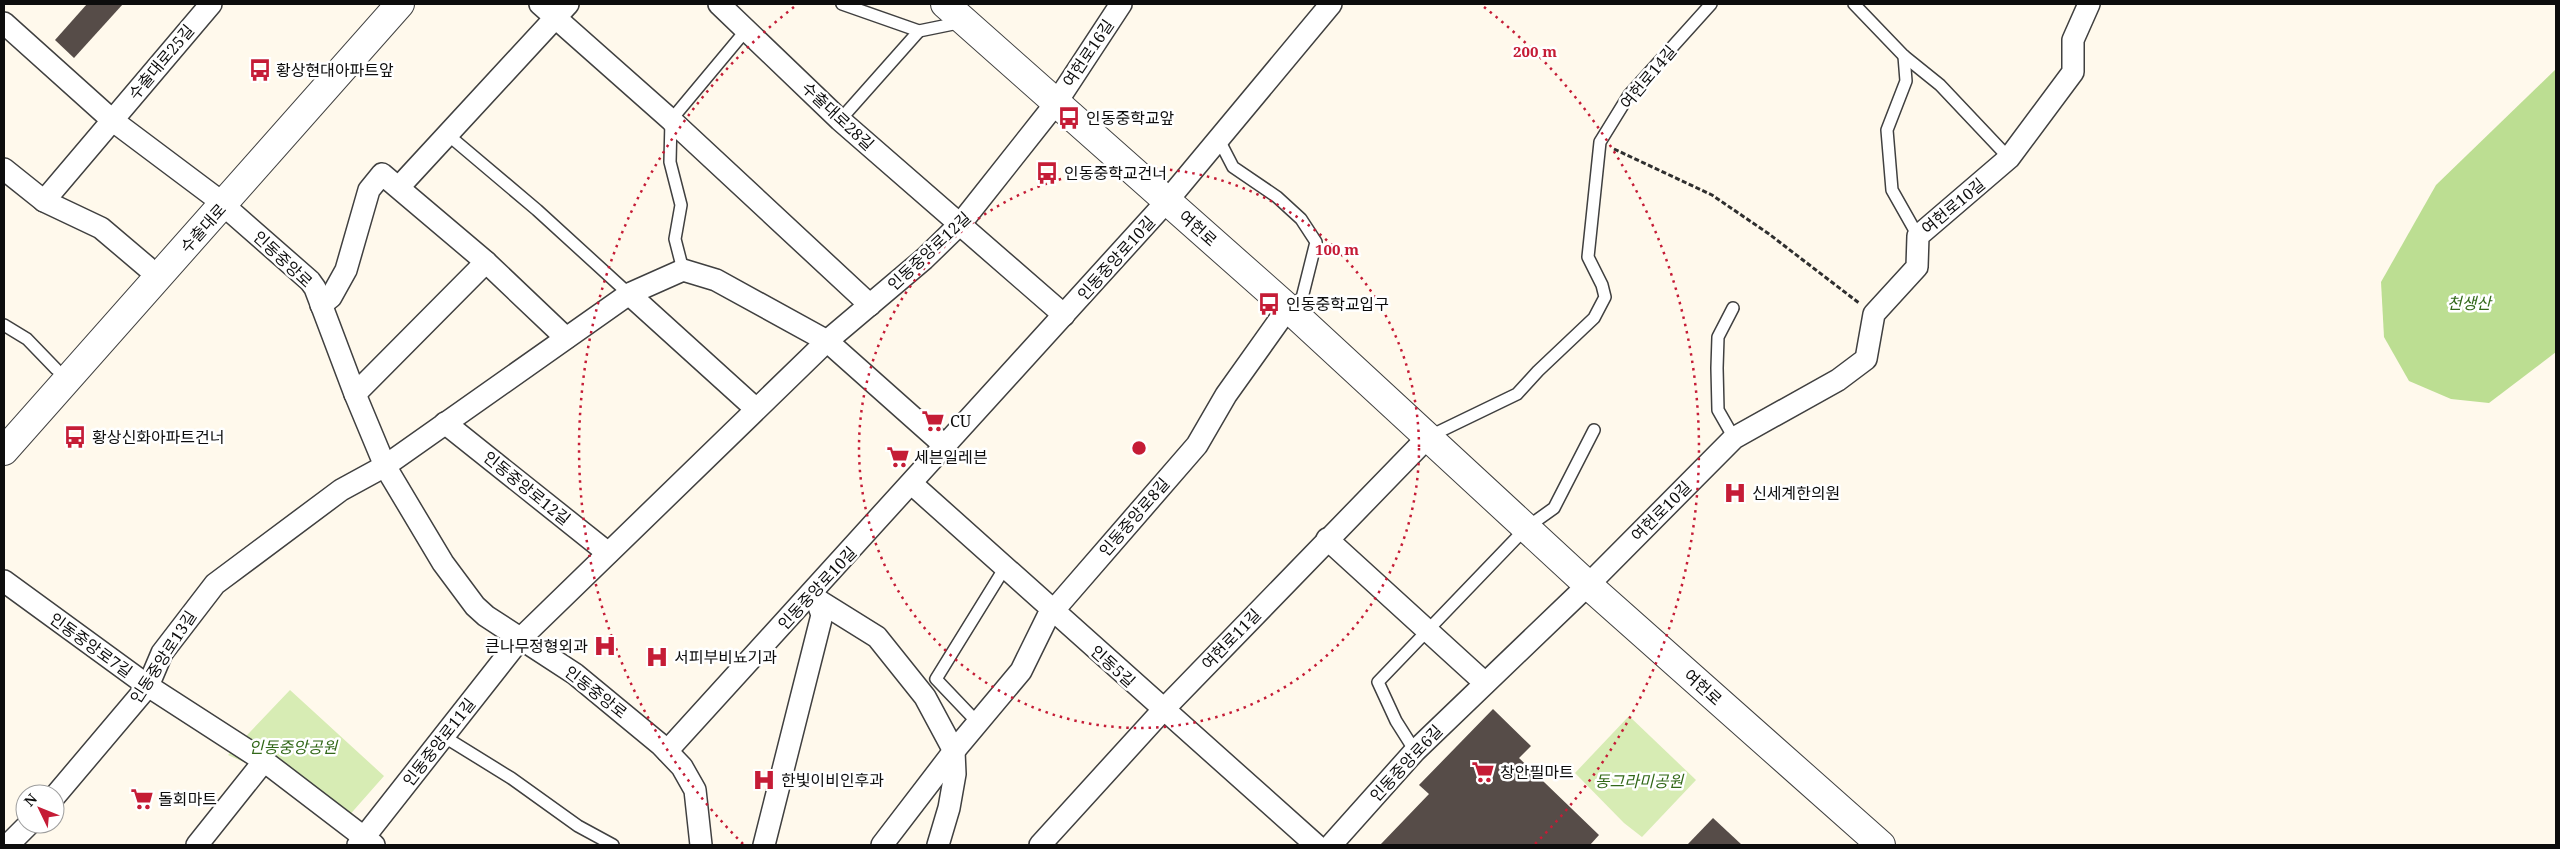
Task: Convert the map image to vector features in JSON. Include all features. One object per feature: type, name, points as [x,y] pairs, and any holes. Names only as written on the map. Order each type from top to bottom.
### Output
[{"type":"street","name":"수출대로25길","points":[[44,200],[211,4]]},
{"type":"street","name":"수출대로","points":[[4,451],[218,200],[376,4]]},
{"type":"street","name":"수출대로","points":[[4,427],[148,267],[218,200],[400,4]]},
{"type":"street","name":"수출대로28길","points":[[719,4],[840,120],[962,224]]},
{"type":"street","name":"여헌로","points":[[945,4],[1288,308],[1588,585],[1881,845]]},
{"type":"street","name":"여헌로16길","points":[[1056,102],[1121,4]]},
{"type":"street","points":[[1167,201],[1332,4]]},
{"type":"street","name":"여헌로10길","points":[[1588,585],[1734,438],[1855,369],[1866,359],[1874,314],[1917,266],[1918,236],[2009,158],[2072,72],[2073,40],[2089,4]]},
{"type":"street","points":[[399,188],[555,8],[671,120],[870,304]]},
{"type":"street","points":[[4,23],[112,120],[218,200]]},
{"type":"street","name":"인동중앙로12길","points":[[520,639],[827,341],[962,224],[1056,102]]},
{"type":"street","points":[[5,174],[44,200],[101,228],[148,267]]},
{"type":"street","points":[[321,305],[331,297],[346,270],[369,190],[382,174],[486,262],[566,338]]},
{"type":"street","name":"인동중앙로","points":[[218,200],[304,275],[315,288],[354,394],[385,466],[434,548],[475,606],[520,639],[575,674],[667,751],[682,767],[695,790],[702,845]]},
{"type":"street","name":"인동중앙로10길","points":[[667,751],[815,595],[944,445],[1167,201]]},
{"type":"street","name":"인동중앙로10길","points":[[962,224],[1064,315]]},
{"type":"street","points":[[354,394],[486,262]]},
{"type":"street","points":[[385,466],[629,294],[683,270],[716,280],[827,341],[944,445]]},
{"type":"street","points":[[629,294],[756,409]]},
{"type":"street","name":"인동중앙로8길","points":[[882,845],[977,722],[1020,671],[1052,612],[1197,446],[1226,396],[1288,308]]},
{"type":"street","name":"인동중앙로12길","points":[[445,423],[608,553]]},
{"type":"street","name":"여헌로11길","points":[[1040,845],[1163,710],[1427,438]]},
{"type":"street","name":"인동중앙로13길","points":[[65,784],[148,686],[162,653],[215,584],[341,490],[385,466]]},
{"type":"street","name":"인동5길","points":[[912,484],[1052,612],[1316,845]]},
{"type":"street","points":[[1327,539],[1485,684]]},
{"type":"street","name":"인동중앙로7길","points":[[4,581],[148,686],[264,761],[365,843]]},
{"type":"street","name":"인동중앙로6길","points":[[1331,845],[1415,750],[1588,585]]},
{"type":"street","points":[[815,595],[877,637],[925,696],[954,751],[955,774],[949,808],[938,845]]},
{"type":"street","points":[[764,845],[822,615],[815,595]]},
{"type":"street","name":"인동중앙로11길","points":[[365,843],[443,736],[520,639]]},
{"type":"street","points":[[197,845],[264,761]]},
{"type":"street","points":[[8,845],[18,834]]},
{"type":"lane","points":[[842,4],[919,31],[965,22]]},
{"type":"lane","name":"여헌로14길","points":[[1427,438],[1517,394],[1594,318],[1605,297],[1602,285],[1588,257],[1590,217],[1600,142],[1630,95],[1711,4]]},
{"type":"lane","points":[[1854,4],[1904,56],[1940,85],[2009,158]]},
{"type":"lane","points":[[683,270],[675,238],[681,205],[670,162],[671,120],[747,29]]},
{"type":"lane","points":[[840,120],[919,31]]},
{"type":"lane","points":[[1904,56],[1906,81],[1888,130],[1892,190],[1918,236]]},
{"type":"lane","points":[[447,134],[537,210],[629,294]]},
{"type":"lane","points":[[1218,138],[1233,167],[1283,202],[1301,219],[1316,242],[1302,298],[1288,308]]},
{"type":"lane","points":[[1733,308],[1718,337],[1717,368],[1718,410],[1734,438]]},
{"type":"lane","points":[[4,324],[26,338],[56,369]]},
{"type":"lane","points":[[1415,750],[1396,721],[1378,682],[1526,528],[1554,508],[1594,430]]},
{"type":"lane","points":[[977,722],[936,679],[1004,569]]},
{"type":"lane","points":[[443,736],[511,778],[578,826],[613,845]]},
{"type":"path","points":[[1600,142],[1712,195],[1769,234],[1874,314]]},
{"type":"green space","name":"천생산","points":[[2556,69],[2556,352],[2489,403],[2451,399],[2409,381],[2384,337],[2381,282],[2436,185]]},
{"type":"green space","name":"인동중앙공원","points":[[290,690],[384,776],[339,827],[248,764],[228,755]]},
{"type":"green space","name":"동그라미공원","points":[[1629,716],[1696,780],[1642,837],[1624,823],[1575,773]]},
{"type":"building","points":[[87,4],[123,4],[74,58],[55,40]]},
{"type":"building","name":"창안필마트","points":[[1493,709],[1531,746],[1519,758],[1599,835],[1590,845],[1380,845],[1429,794],[1419,785]]},
{"type":"building","points":[[1713,818],[1742,845],[1687,845]]},
{"type":"place","name":"황상현대아파트앞","points":[[260,70]]},
{"type":"place","name":"인동중학교앞","points":[[1069,118]]},
{"type":"place","name":"인동중학교건너","points":[[1047,173]]},
{"type":"place","name":"인동중학교입구","points":[[1269,304]]},
{"type":"place","name":"CU","points":[[933,421]]},
{"type":"place","name":"황상신화아파트건너","points":[[75,437]]},
{"type":"place","name":"세븐일레븐","points":[[898,457]]},
{"type":"place","name":"신세계한의원","points":[[1735,493]]},
{"type":"place","name":"큰나무정형외과","points":[[605,646]]},
{"type":"place","name":"서피부비뇨기과","points":[[657,657]]},
{"type":"place","name":"창안필마트","points":[[1483,772]]},
{"type":"place","name":"한빛이비인후과","points":[[764,780]]},
{"type":"place","name":"돌회마트","points":[[142,799]]}]
